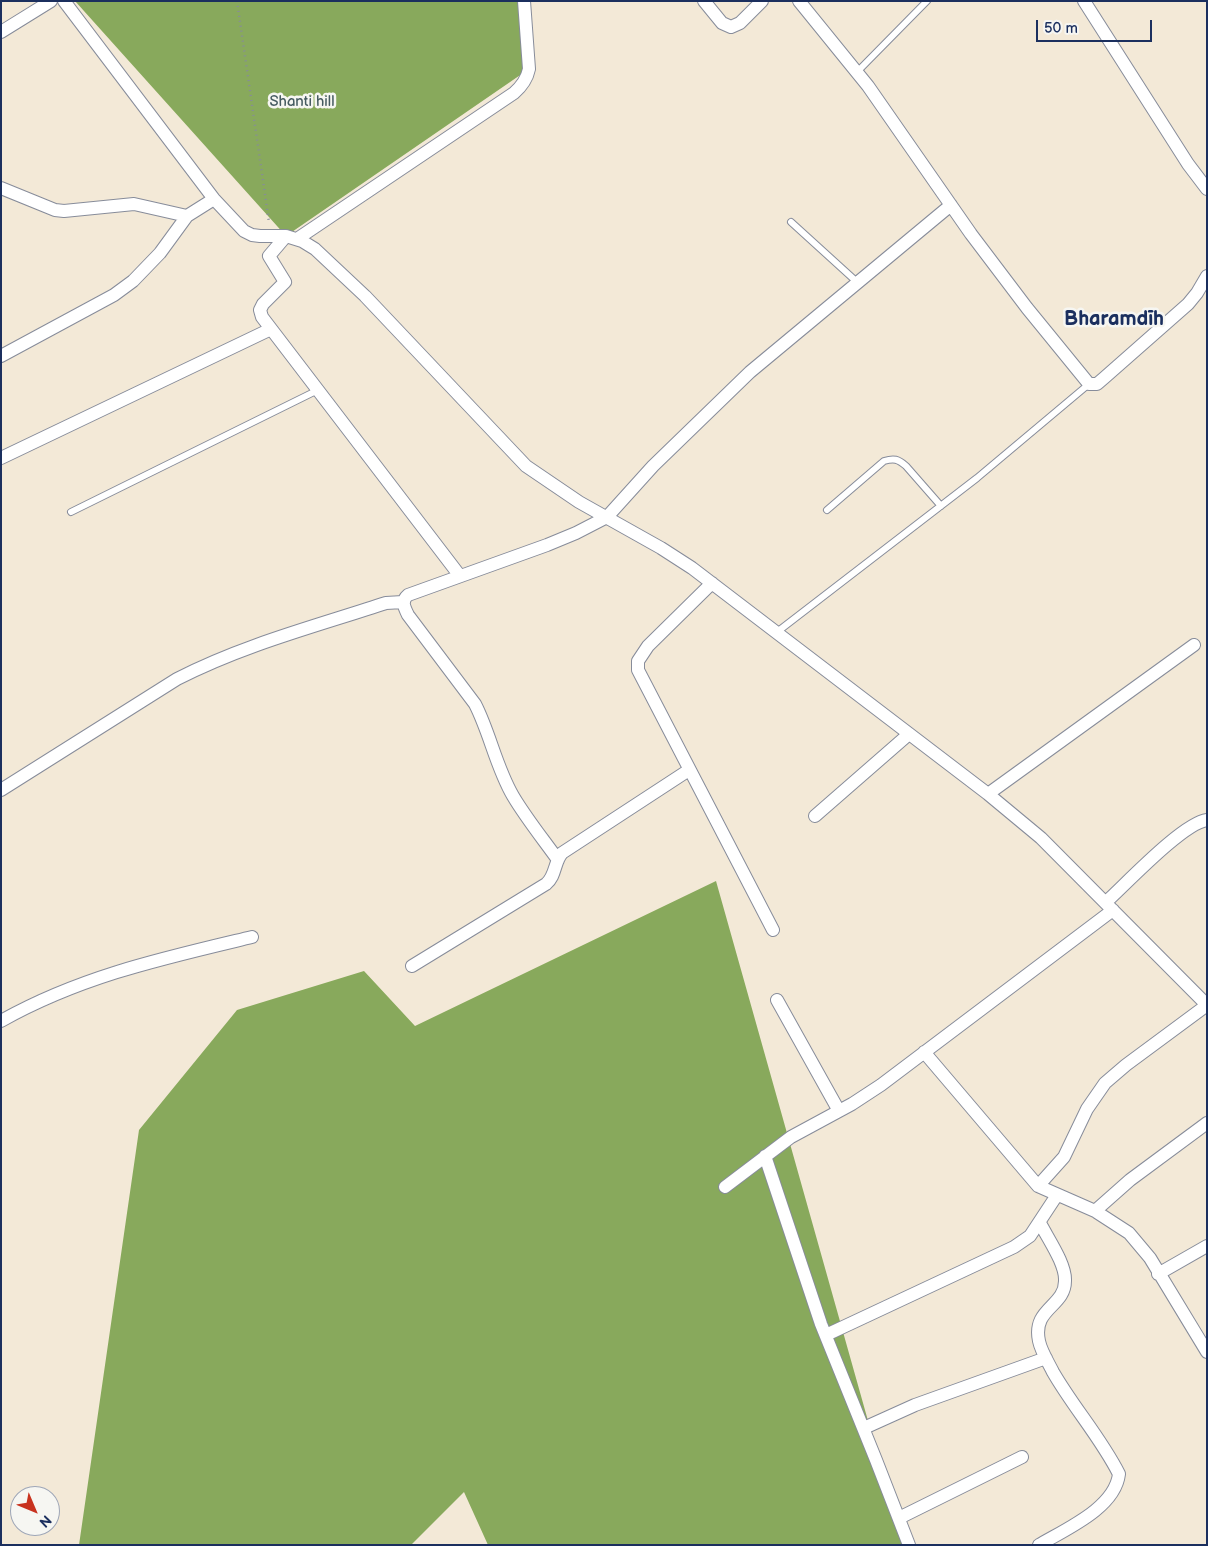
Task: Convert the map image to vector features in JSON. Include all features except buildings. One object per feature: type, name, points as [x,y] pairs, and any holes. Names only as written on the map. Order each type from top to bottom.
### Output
[{"type":"street","points":[[1,32],[51,1]]},
{"type":"street","points":[[64,1],[214,199],[244,231],[252,235],[292,238],[315,248],[366,296],[526,466],[579,502],[661,548],[712,583],[988,794],[1041,838],[1207,1005],[1105,1082],[1087,1109],[1064,1157],[1038,1186]]},
{"type":"street","points":[[460,576],[271,329],[262,317],[260,310],[284,282],[269,256],[292,238],[514,93],[520,87],[525,81],[529,69],[524,1]]},
{"type":"street","points":[[704,1],[722,23],[731,27],[740,23],[762,1]]},
{"type":"street","points":[[799,1],[868,86],[971,234],[1027,308],[1089,384],[1097,384],[1188,304],[1207,276]]},
{"type":"street","points":[[1084,1],[1188,164],[1207,189]]},
{"type":"street","points":[[1,188],[49,208],[64,212],[134,204],[187,216]]},
{"type":"street","points":[[1,356],[114,295],[133,282],[160,253],[187,216],[214,199]]},
{"type":"street","points":[[558,860],[513,796],[475,704],[408,615],[404,609],[403,602],[408,595],[547,545],[576,533],[606,517],[653,466],[750,372],[951,205]]},
{"type":"street","points":[[1,458],[271,329]]},
{"type":"street","points":[[712,583],[648,646],[638,661],[638,670],[773,930]]},
{"type":"street","points":[[4,784],[177,678],[201,667],[240,651],[386,603],[403,602]]},
{"type":"street","points":[[988,794],[1194,645]]},
{"type":"street","points":[[815,816],[909,734]]},
{"type":"street","points":[[412,966],[546,884],[552,878],[558,860],[567,850],[689,770]]},
{"type":"street","points":[[725,1187],[801,1131],[839,1111],[881,1085],[1109,906],[1177,836],[1190,826],[1207,820]]},
{"type":"street","points":[[1,1021],[27,1006],[59,992],[124,969],[252,937]]},
{"type":"street","points":[[776,1000],[839,1111]]},
{"type":"street","points":[[924,1052],[1038,1186],[1095,1212],[1129,1233],[1150,1258],[1207,1352]]},
{"type":"street","points":[[1095,1212],[1130,1180],[1207,1124]]},
{"type":"street","points":[[765,1156],[826,1335],[909,1545]]},
{"type":"street","points":[[826,1335],[1014,1246],[1030,1236],[1057,1196]]},
{"type":"street","points":[[1039,1545],[1096,1509],[1111,1496],[1118,1484],[1120,1474],[1060,1383],[1039,1342],[1038,1330],[1041,1316],[1062,1295],[1066,1282],[1064,1268],[1040,1223]]},
{"type":"street","points":[[1158,1274],[1207,1246]]},
{"type":"street","points":[[864,1428],[915,1405],[1046,1358]]},
{"type":"street","points":[[899,1518],[1022,1457]]},
{"type":"lane","points":[[856,72],[927,1]]},
{"type":"lane","points":[[791,222],[858,282]]},
{"type":"lane","points":[[777,632],[977,478],[1089,384]]},
{"type":"lane","points":[[71,512],[318,390]]},
{"type":"lane","points":[[827,510],[884,461],[893,458],[900,460],[906,466],[941,506]]},
{"type":"path","points":[[237,1],[271,236]]},
{"type":"green space","name":"Shanti hill","points":[[75,1],[524,1],[529,69],[286,236]]},
{"type":"green space","points":[[716,881],[903,1545],[488,1545],[464,1492],[411,1545],[79,1545],[139,1130],[237,1010],[364,971],[415,1026]]},
{"type":"district","name":"Bharamdīh","points":[[1114,320]]}]
